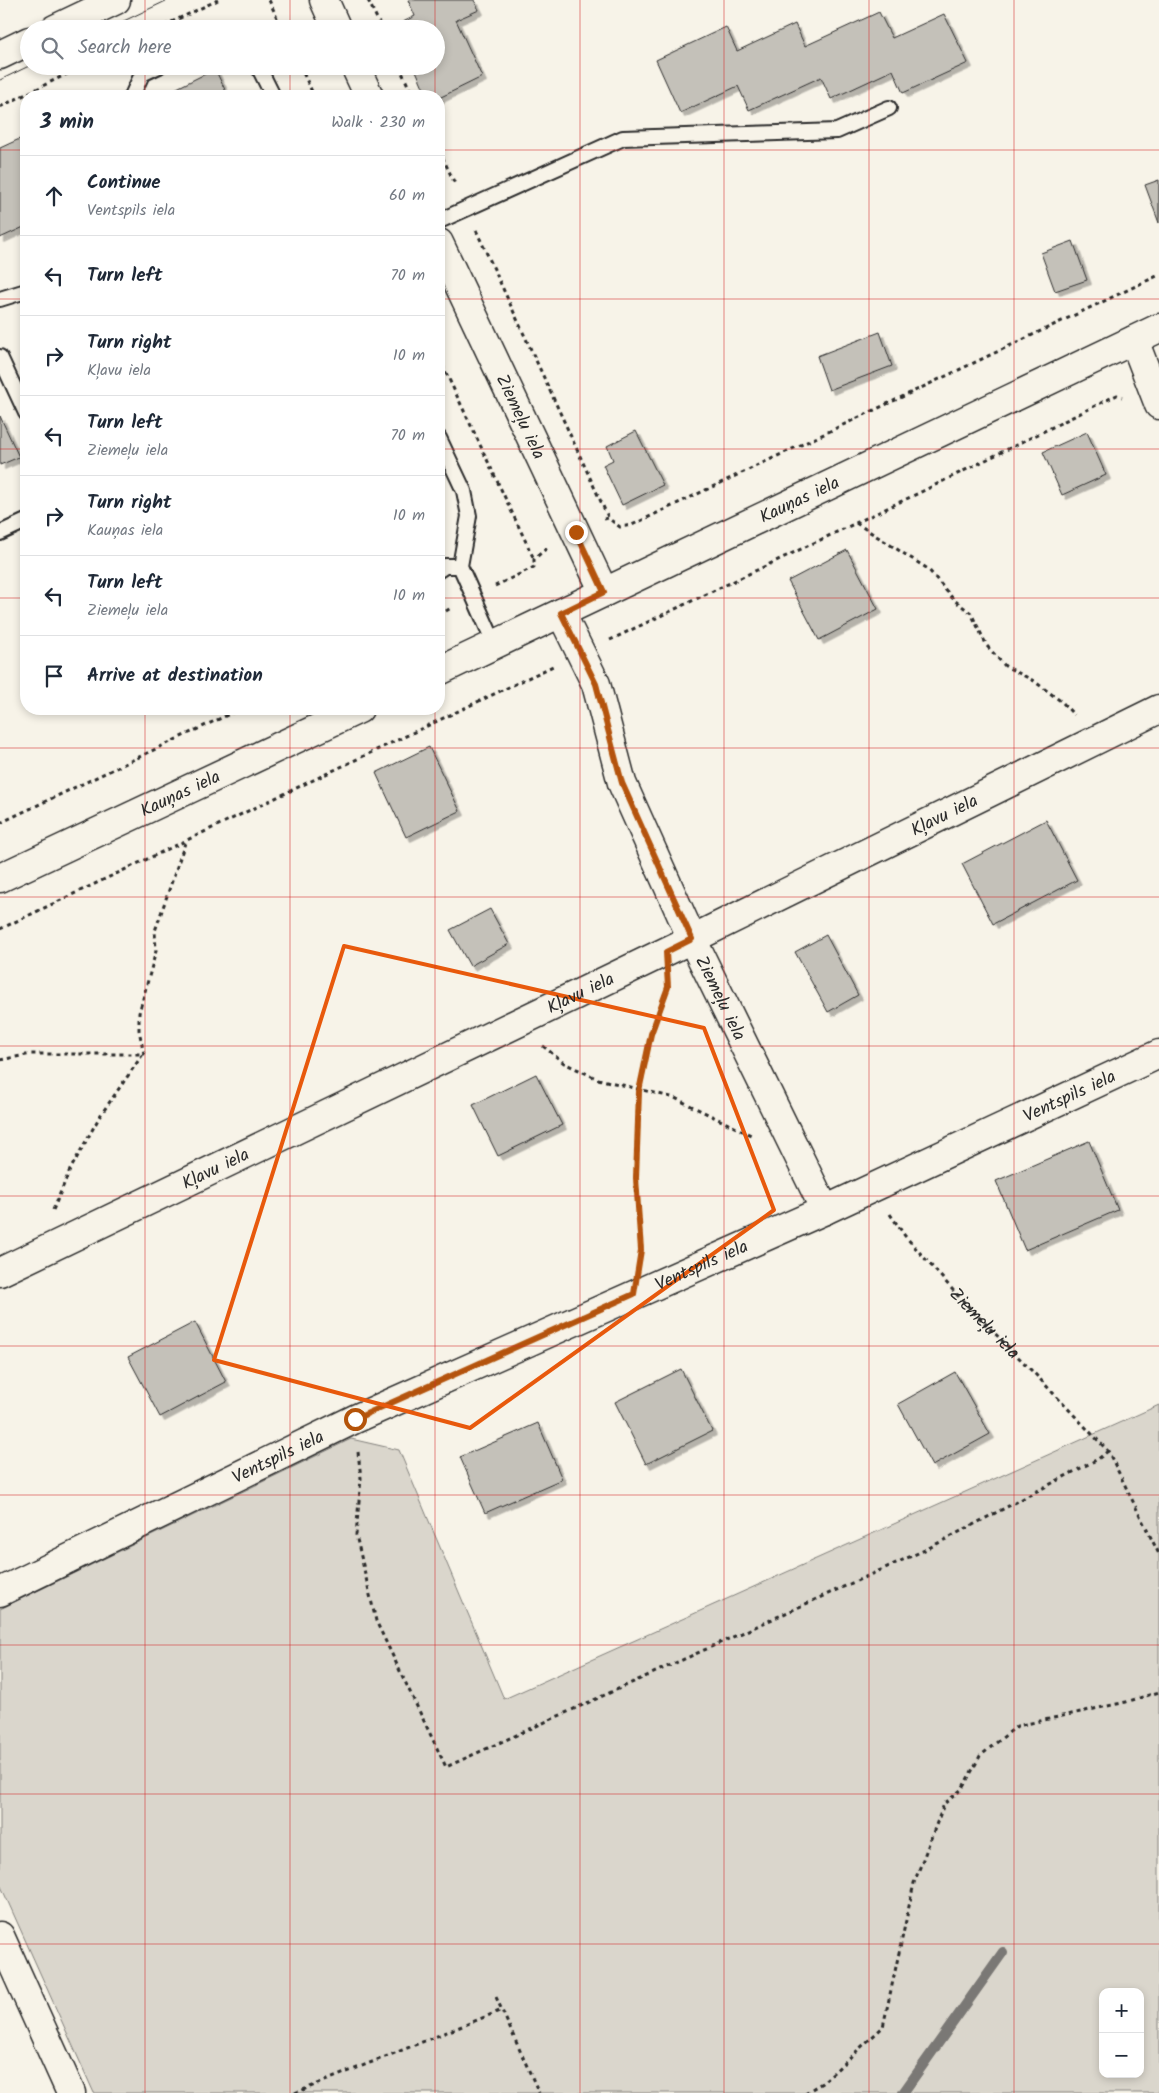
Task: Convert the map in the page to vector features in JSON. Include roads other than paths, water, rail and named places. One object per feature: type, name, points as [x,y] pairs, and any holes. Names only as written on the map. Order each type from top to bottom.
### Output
[{"type":"street","points":[[74,20],[116,0]]},
{"type":"street","points":[[324,0],[333,20]]},
{"type":"street","points":[[0,55],[20,46]]},
{"type":"street","points":[[359,75],[366,90]]},
{"type":"street","name":"Ziemeļu iela","points":[[445,255],[604,592]]},
{"type":"street","name":"Kauņas iela","points":[[445,668],[1159,328]]},
{"type":"street","points":[[1134,340],[1159,405]]},
{"type":"street","name":"Ziemeļu iela","points":[[561,613],[596,684],[622,783],[692,939],[825,1210]]},
{"type":"street","name":"Kļavu iela","points":[[0,1272],[666,952],[1159,709]]},
{"type":"street","name":"Kauņas iela","points":[[0,878],[346,715]]},
{"type":"street","name":"Ventspils iela","points":[[0,1592],[355,1419],[825,1210],[1159,1054]]},
{"type":"street","points":[[0,1936],[72,2093]]},
{"type":"lane","points":[[135,90],[142,75]]},
{"type":"lane","points":[[262,75],[270,90]]},
{"type":"lane","points":[[445,217],[623,138],[837,131],[889,108]]},
{"type":"lane","points":[[0,299],[20,292]]},
{"type":"lane","points":[[0,358],[20,400]]},
{"type":"lane","points":[[445,451],[464,491],[469,516],[460,566],[495,645]]},
{"type":"lane","points":[[0,533],[20,524]]},
{"type":"lane","points":[[445,567],[460,566]]},
{"type":"waterway","points":[[903,2093],[1003,1952]]},
{"type":"tram line","points":[[126,20],[168,0]]},
{"type":"tram line","points":[[0,80],[20,70]]}]
